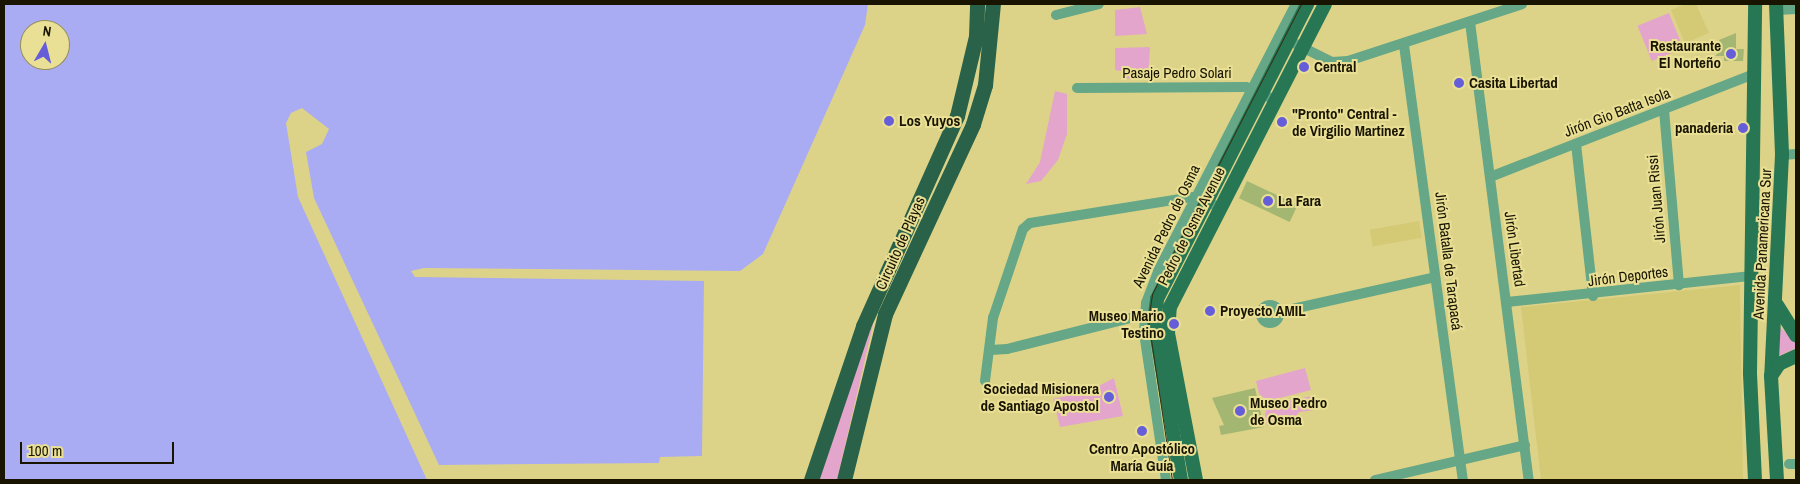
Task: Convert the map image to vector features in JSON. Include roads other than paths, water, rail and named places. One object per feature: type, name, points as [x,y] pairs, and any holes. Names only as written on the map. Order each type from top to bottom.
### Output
[{"type":"highway","name":"Circuito de Playas","points":[[812,480],[864,326],[957,116],[976,36],[977,4]]},
{"type":"highway","name":"Circuito de Playas","points":[[844,480],[885,314],[973,124],[985,85],[993,4]]},
{"type":"main road","name":"Pedro de Osma Avenue","points":[[1181,480],[1149,313],[1201,198],[1257,90],[1288,40],[1307,4]]},
{"type":"main road","name":"Pedro de Osma Avenue","points":[[1196,480],[1168,333],[1168,312],[1180,280],[1325,4]]},
{"type":"main road","name":"Avenida Panamericana Sur","points":[[1754,480],[1751,338],[1755,4]]},
{"type":"main road","name":"Avenida Panamericana Sur","points":[[1776,7],[1789,155],[1776,302],[1780,324],[1771,376],[1776,480]]},
{"type":"main road","points":[[1751,338],[1780,324],[1796,336]]},
{"type":"main road","points":[[1771,376],[1779,364],[1796,356]]},
{"type":"street","points":[[1056,15],[1099,4]]},
{"type":"street","points":[[1257,90],[1296,4]]},
{"type":"street","points":[[1288,40],[1338,62],[1404,45],[1522,4]]},
{"type":"street","points":[[1776,7],[1796,9]]},
{"type":"street","name":"Jirón Libertad","points":[[1470,22],[1529,480]]},
{"type":"street","name":"Jirón Batalla de Tarapacá","points":[[1404,45],[1462,480]]},
{"type":"street","name":"Jirón Gio Batta Isola","points":[[1490,177],[1754,74]]},
{"type":"street","name":"Pasaje Pedro Solari","points":[[1077,88],[1257,90],[1275,100]]},
{"type":"street","name":"Jirón Juan Rissi","points":[[1664,110],[1679,285]]},
{"type":"street","points":[[1576,144],[1593,296]]},
{"type":"street","points":[[985,381],[990,350],[991,324],[1023,229],[1030,222],[1201,198],[1219,207]]},
{"type":"street","name":"Jirón Deportes","points":[[1507,302],[1593,296],[1752,276]]},
{"type":"street","points":[[1279,312],[1435,277]]},
{"type":"street","points":[[990,350],[1008,349],[1149,313],[1168,312]]},
{"type":"street","points":[[1149,313],[1166,480]]},
{"type":"street","points":[[1375,480],[1525,445]]},
{"type":"water","points":[[4,4],[868,4],[865,25],[763,254],[740,271],[424,268],[411,271],[415,277],[704,281],[702,456],[660,457],[659,463],[439,465],[314,198],[306,152],[322,144],[329,129],[302,108],[291,113],[286,123],[298,197],[427,480],[4,480]]},
{"type":"tram line","points":[[1172,480],[1148,320],[1152,294],[1301,4]]},
{"type":"place","name":"Restaurante El Norteño","points":[[1731,54]]},
{"type":"place","name":"Central","points":[[1304,67]]},
{"type":"place","name":"Casita Libertad","points":[[1459,83]]},
{"type":"place","name":"Los Yuyos","points":[[889,121]]},
{"type":"place","name":"\"Pronto\" Central - de Virgilio Martinez","points":[[1282,122]]},
{"type":"place","name":"panaderia","points":[[1743,128]]},
{"type":"place","name":"La Fara","points":[[1268,201]]},
{"type":"place","name":"Proyecto AMIL","points":[[1210,311]]},
{"type":"place","name":"Museo Mario Testino","points":[[1174,324]]},
{"type":"place","name":"Sociedad Misionera de Santiago Apostol","points":[[1109,397]]},
{"type":"place","name":"Museo Pedro de Osma","points":[[1240,411]]},
{"type":"place","name":"Centro Apostólico María Guía","points":[[1142,431]]}]
